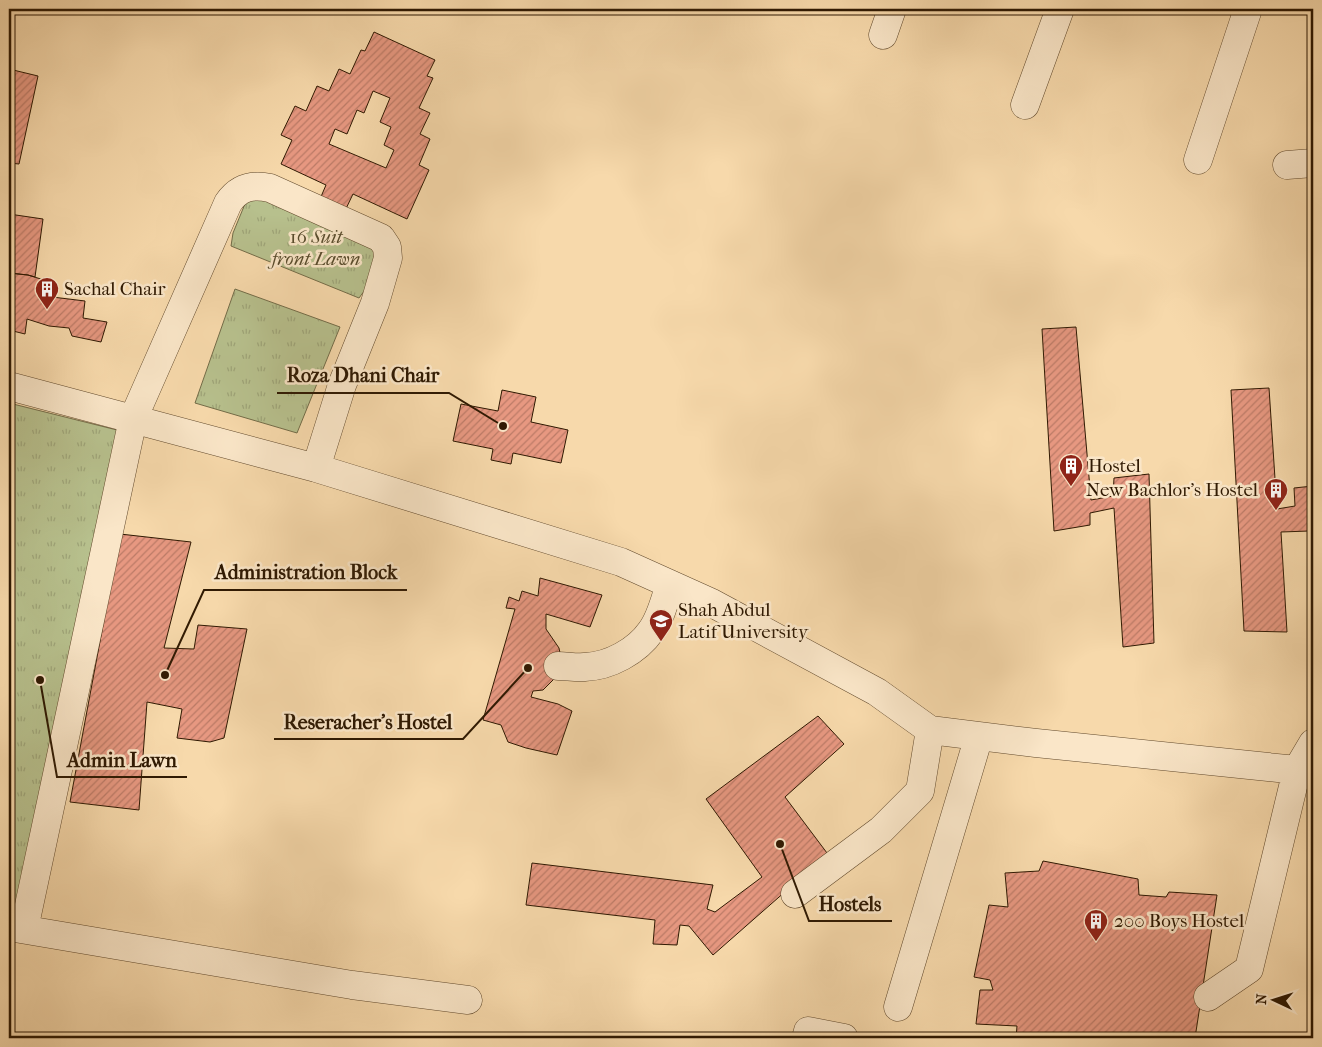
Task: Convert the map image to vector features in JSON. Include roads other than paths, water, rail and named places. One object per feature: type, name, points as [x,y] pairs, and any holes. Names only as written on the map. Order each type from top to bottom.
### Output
[{"type":"street","points":[[883,35],[892,9]]},
{"type":"street","points":[[1025,105],[1060,9]]},
{"type":"street","points":[[1198,160],[1248,9]]},
{"type":"street","points":[[316,468],[342,385],[375,303],[388,258],[387,247],[381,238],[270,188],[258,185],[244,188],[234,194],[228,203],[133,419],[16,928],[352,985],[468,1000]]},
{"type":"street","points":[[9,386],[316,468],[621,562],[712,603],[877,692],[930,730],[1297,770]]},
{"type":"street","points":[[558,666],[586,667],[612,662],[633,649],[651,631],[670,584]]},
{"type":"street","points":[[795,894],[881,830],[920,791],[930,730]]},
{"type":"street","points":[[898,1007],[978,736]]},
{"type":"street","points":[[1208,997],[1250,969],[1297,770],[1313,742]]},
{"type":"street","points":[[806,1038],[808,1031],[844,1038]]},
{"type":"place","name":"Sachal Chair","points":[[47,310]]},
{"type":"place","name":"Roza Dhani Chair","points":[[503,426]]},
{"type":"place","name":"Hostel","points":[[1071,487]]},
{"type":"place","name":"New Bachlor's Hostel","points":[[1276,511]]},
{"type":"place","name":"Shah Abdul Latif University","points":[[661,642]]},
{"type":"place","name":"Reseracher's Hostel","points":[[528,668]]},
{"type":"place","name":"Administration Block","points":[[165,675]]},
{"type":"place","name":"Admin Lawn","points":[[40,680]]},
{"type":"place","name":"Hostels","points":[[780,844]]},
{"type":"place","name":"200 Boys Hostel","points":[[1096,942]]},
{"type":"park label","name":"16 Suit front Lawn","points":[[316,248]]}]
